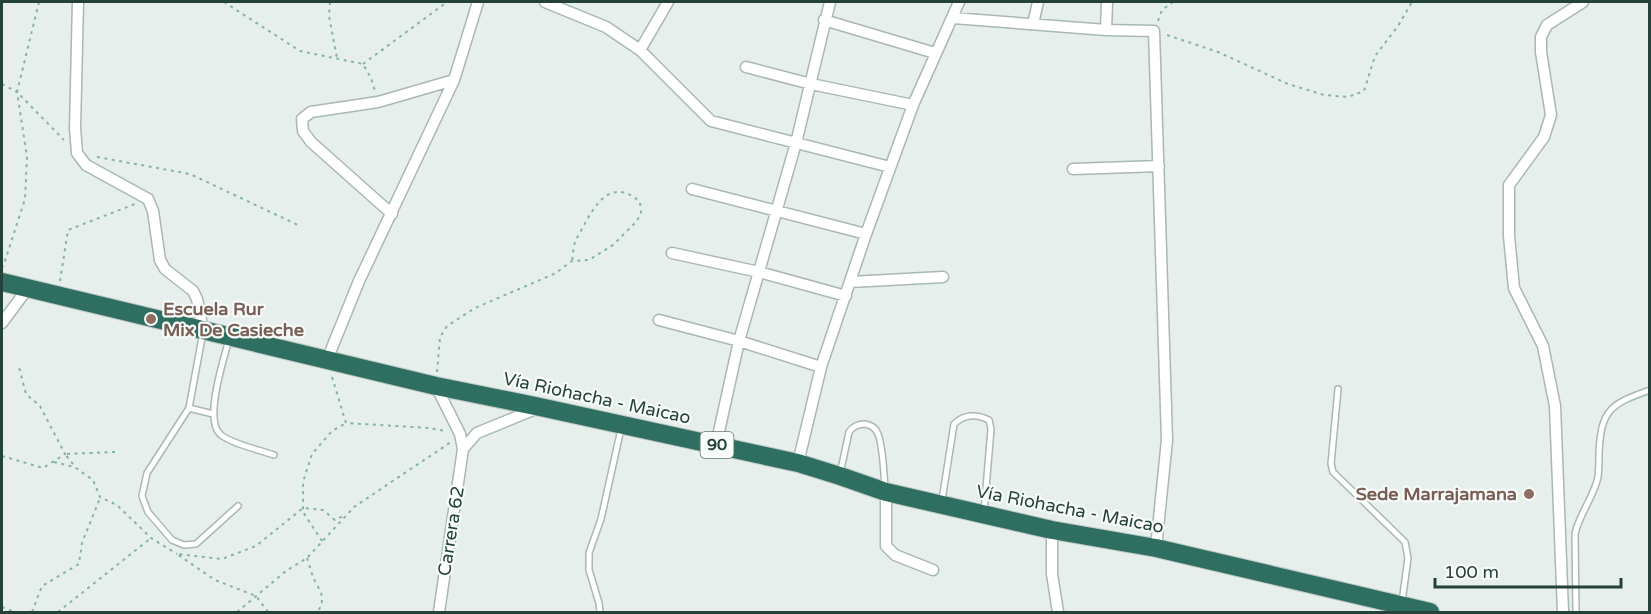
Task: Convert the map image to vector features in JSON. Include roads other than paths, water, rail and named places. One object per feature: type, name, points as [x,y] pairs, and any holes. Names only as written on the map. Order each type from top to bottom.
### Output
[{"type":"highway","name":"Vía Riohacha - Maicao","points":[[2,282],[436,386],[798,463],[886,492],[1052,530],[1156,548],[1430,612]]},
{"type":"street","points":[[78,2],[75,128],[77,153],[86,165],[147,199],[153,211],[160,260],[165,269],[193,291],[197,299],[203,331]]},
{"type":"street","points":[[327,360],[359,281],[454,80],[478,2]]},
{"type":"street","points":[[545,2],[606,27],[640,50],[711,121],[890,167]]},
{"type":"street","points":[[640,50],[668,2]]},
{"type":"street","points":[[716,445],[739,341],[796,143],[830,2]]},
{"type":"street","points":[[798,463],[821,367],[866,234],[913,105],[960,2]]},
{"type":"street","points":[[1033,24],[1038,2]]},
{"type":"street","points":[[1106,30],[1107,2]]},
{"type":"street","points":[[1563,612],[1555,406],[1543,346],[1514,288],[1509,236],[1509,185],[1545,137],[1551,116],[1541,52],[1541,36],[1547,25],[1583,2]]},
{"type":"street","points":[[953,18],[1106,30],[1154,31],[1167,440],[1156,548]]},
{"type":"street","points":[[824,20],[935,53]]},
{"type":"street","points":[[746,67],[811,84],[913,105]]},
{"type":"street","points":[[392,214],[311,142],[303,131],[302,119],[311,112],[378,102],[454,80]]},
{"type":"street","points":[[1073,169],[1159,166]]},
{"type":"street","points":[[692,189],[866,234]]},
{"type":"street","points":[[672,253],[759,272],[846,296]]},
{"type":"street","points":[[850,282],[943,277]]},
{"type":"street","points":[[2,323],[28,288]]},
{"type":"street","points":[[659,320],[739,341],[821,367]]},
{"type":"street","name":"Carrera 62","points":[[436,386],[460,434],[464,449],[439,612]]},
{"type":"street","points":[[464,449],[477,433],[540,407]]},
{"type":"street","points":[[886,492],[886,546],[895,555],[933,570]]},
{"type":"street","points":[[1052,530],[1052,574],[1058,612]]},
{"type":"lane","points":[[203,331],[189,408],[147,473],[142,496],[148,512],[172,540],[184,545],[196,544],[238,507]]},
{"type":"lane","points":[[230,337],[213,414],[216,430],[222,437],[274,455]]},
{"type":"lane","points":[[1338,389],[1331,464],[1333,472],[1405,542],[1408,558],[1401,606]]},
{"type":"lane","points":[[1576,612],[1575,534],[1577,523],[1588,504],[1598,477],[1600,433],[1604,420],[1609,411],[1624,399],[1650,390]]},
{"type":"lane","points":[[189,408],[213,414]]},
{"type":"lane","points":[[942,504],[954,424],[961,417],[980,415],[989,420],[991,429],[984,514]]},
{"type":"lane","points":[[600,612],[589,570],[589,554],[601,519],[622,424]]},
{"type":"lane","points":[[840,476],[849,432],[853,427],[861,424],[869,425],[877,430],[886,492]]},
{"type":"place","name":"Escuela Rur Mix De Casieche","points":[[151,319]]},
{"type":"place","name":"Sede Marrajamana","points":[[1529,494]]}]
